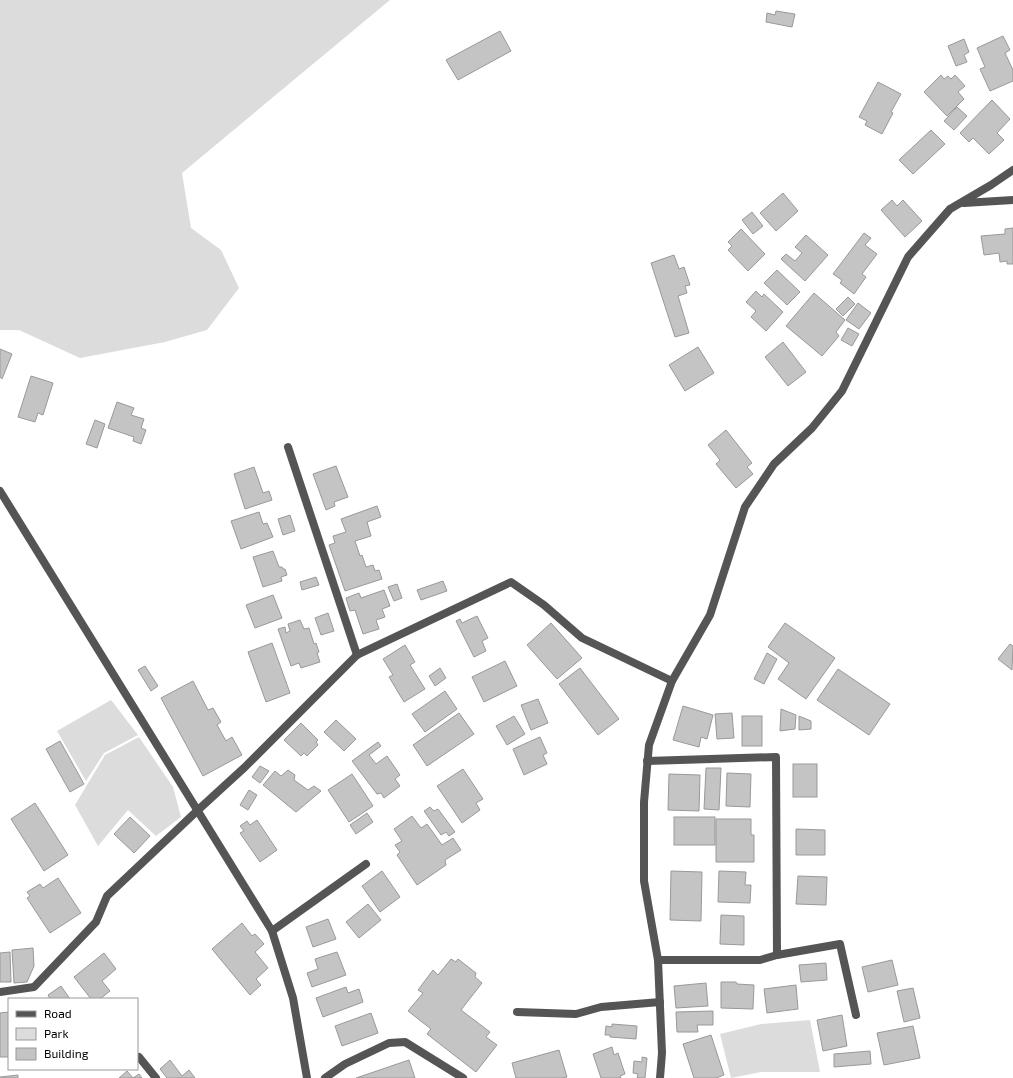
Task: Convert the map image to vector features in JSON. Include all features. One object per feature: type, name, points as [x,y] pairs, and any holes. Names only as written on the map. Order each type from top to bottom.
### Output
[{"type":"street","points":[[660,1078],[662,1053],[658,960],[644,881],[644,802],[649,745],[672,681],[710,615],[745,507],[774,464],[812,428],[842,391],[908,257],[950,209],[1013,170]]},
{"type":"street","points":[[961,203],[1013,200]]},
{"type":"street","points":[[288,447],[357,655]]},
{"type":"street","points":[[0,491],[272,931],[293,998],[307,1078]]},
{"type":"street","points":[[0,992],[34,987],[96,922],[107,896],[245,766],[357,655],[511,582],[544,605],[582,638],[672,681]]},
{"type":"street","points":[[647,762],[776,757],[777,955]]},
{"type":"street","points":[[272,931],[366,864]]},
{"type":"street","points":[[658,960],[760,960],[777,955],[840,944],[856,1015]]},
{"type":"street","points":[[517,1012],[576,1014],[601,1007],[660,1002]]},
{"type":"street","points":[[325,1078],[345,1064],[389,1043],[405,1042],[463,1078]]},
{"type":"street","points":[[140,1057],[156,1078]]},
{"type":"green space","points":[[0,0],[390,0],[182,173],[191,228],[221,250],[239,288],[207,330],[165,342],[80,358],[19,330],[0,330]]},
{"type":"green space","points":[[111,700],[138,735],[104,753],[86,781],[57,731]]},
{"type":"green space","points":[[139,737],[173,787],[181,817],[156,836],[128,810],[98,846],[75,805],[105,755]]},
{"type":"green space","points":[[810,1020],[820,1072],[761,1072],[731,1078],[720,1034],[761,1024]]},
{"type":"building","points":[[776,11],[795,14],[792,27],[766,22],[767,13],[775,15]]},
{"type":"building","points":[[500,31],[511,51],[458,80],[446,60]]},
{"type":"building","points":[[1003,36],[1010,50],[1005,53],[1013,70],[1013,81],[990,91],[980,69],[985,67],[977,48]]},
{"type":"building","points":[[964,39],[969,52],[964,55],[967,62],[956,66],[948,46]]},
{"type":"building","points":[[941,75],[944,79],[948,76],[951,79],[955,75],[965,86],[958,92],[964,99],[947,116],[924,92]]},
{"type":"building","points":[[878,82],[901,94],[891,112],[893,113],[882,134],[865,125],[867,121],[859,117]]},
{"type":"building","points":[[992,100],[1010,119],[997,133],[1004,140],[989,154],[973,138],[969,142],[960,133]]},
{"type":"building","points":[[957,107],[967,116],[954,130],[944,121]]},
{"type":"building","points":[[931,130],[945,144],[913,174],[899,160]]},
{"type":"building","points":[[783,193],[798,211],[776,231],[760,213]]},
{"type":"building","points":[[892,200],[897,206],[903,200],[922,221],[905,237],[881,210]]},
{"type":"building","points":[[752,212],[763,226],[753,234],[742,220]]},
{"type":"building","points":[[1013,228],[1013,264],[1007,264],[1007,261],[1000,262],[999,253],[984,255],[981,236],[1005,234],[1005,229]]},
{"type":"building","points":[[741,229],[765,254],[748,271],[728,250],[732,246],[728,242]]},
{"type":"building","points":[[864,233],[871,238],[865,245],[877,254],[862,274],[866,277],[854,294],[840,283],[842,280],[833,274]]},
{"type":"building","points":[[806,235],[828,255],[805,281],[781,259],[786,254],[795,261],[802,253],[795,247]]},
{"type":"building","points":[[674,255],[679,269],[684,267],[690,285],[685,286],[687,293],[678,296],[689,333],[675,337],[651,263]]},
{"type":"building","points":[[777,270],[800,292],[787,305],[764,283]]},
{"type":"building","points":[[756,291],[762,297],[764,294],[783,312],[766,331],[751,317],[756,311],[746,302]]},
{"type":"building","points":[[814,293],[845,320],[836,332],[839,336],[822,356],[786,326]]},
{"type":"building","points":[[848,297],[855,304],[843,316],[836,309]]},
{"type":"building","points":[[858,303],[871,313],[859,329],[846,320]]},
{"type":"building","points":[[848,328],[859,334],[852,346],[841,340]]},
{"type":"building","points":[[783,342],[806,372],[788,386],[765,357]]},
{"type":"building","points":[[698,347],[714,373],[685,391],[669,365]]},
{"type":"building","points":[[0,349],[12,354],[2,379],[0,377]]},
{"type":"building","points":[[31,376],[53,383],[43,415],[38,413],[35,422],[18,417]]},
{"type":"building","points":[[117,402],[134,408],[131,415],[144,419],[141,428],[146,430],[141,444],[133,441],[134,437],[108,428]]},
{"type":"building","points":[[95,420],[105,424],[97,448],[86,444]]},
{"type":"building","points":[[726,430],[752,463],[747,467],[753,474],[736,488],[716,464],[720,460],[708,445]]},
{"type":"building","points":[[336,466],[348,497],[334,502],[335,506],[326,510],[313,474]]},
{"type":"building","points":[[254,467],[263,493],[269,491],[272,500],[245,509],[234,474]]},
{"type":"building","points":[[377,506],[381,517],[367,522],[371,536],[355,541],[360,556],[362,555],[366,567],[373,565],[375,571],[379,570],[382,579],[345,591],[329,545],[335,543],[333,536],[346,532],[341,519]]},
{"type":"building","points":[[259,512],[263,524],[267,523],[273,537],[241,549],[231,521]]},
{"type":"building","points":[[290,515],[295,531],[283,535],[278,519]]},
{"type":"building","points":[[273,551],[279,567],[285,569],[287,575],[281,577],[282,581],[263,587],[253,557]]},
{"type":"building","points":[[316,577],[319,585],[302,590],[300,582]]},
{"type":"building","points":[[443,581],[447,591],[421,600],[417,590]]},
{"type":"building","points":[[397,584],[402,598],[394,601],[388,587]]},
{"type":"building","points":[[384,590],[390,606],[382,609],[385,617],[376,620],[379,629],[363,634],[355,610],[350,611],[346,598],[359,593],[361,598]]},
{"type":"building","points":[[273,595],[282,618],[255,628],[246,605]]},
{"type":"building","points":[[328,613],[334,631],[321,635],[315,618]]},
{"type":"building","points":[[477,616],[488,638],[482,641],[486,651],[474,657],[456,621],[460,619],[462,623]]},
{"type":"building","points":[[300,620],[304,629],[309,628],[314,644],[316,643],[319,652],[317,653],[320,662],[301,668],[299,663],[291,666],[278,629],[285,627],[286,633],[290,631],[288,624]]},
{"type":"building","points":[[551,623],[582,658],[557,679],[527,645]]},
{"type":"building","points":[[785,623],[835,658],[806,699],[778,679],[789,663],[768,647]]},
{"type":"building","points":[[272,643],[290,693],[266,702],[248,652]]},
{"type":"building","points":[[1010,644],[1013,646],[1012,670],[998,659]]},
{"type":"building","points":[[405,645],[415,662],[410,665],[425,689],[404,702],[389,677],[393,675],[383,659]]},
{"type":"building","points":[[767,653],[777,659],[764,684],[754,679]]},
{"type":"building","points":[[505,661],[517,686],[484,702],[472,677]]},
{"type":"building","points":[[145,666],[158,686],[151,691],[138,670]]},
{"type":"building","points":[[440,668],[446,678],[435,686],[429,676]]},
{"type":"building","points":[[580,668],[619,719],[598,735],[559,684]]},
{"type":"building","points":[[838,669],[890,704],[869,735],[817,700]]},
{"type":"building","points":[[193,681],[208,710],[213,708],[221,722],[217,725],[226,741],[232,737],[242,755],[203,776],[161,698]]},
{"type":"building","points":[[445,691],[457,709],[425,732],[412,714]]},
{"type":"building","points":[[538,699],[548,723],[531,730],[521,705]]},
{"type":"building","points":[[683,706],[713,715],[707,739],[701,737],[699,747],[673,740]]},
{"type":"building","points":[[781,709],[796,715],[795,729],[780,731]]},
{"type":"building","points":[[459,713],[474,734],[427,766],[413,745]]},
{"type":"building","points":[[732,713],[734,738],[717,739],[715,714]]},
{"type":"building","points":[[514,716],[525,734],[507,745],[496,726]]},
{"type":"building","points":[[742,716],[762,716],[762,746],[742,746]]},
{"type":"building","points":[[799,716],[811,721],[811,729],[799,730]]},
{"type":"building","points":[[336,720],[356,739],[344,751],[324,732]]},
{"type":"building","points":[[301,723],[318,740],[316,742],[318,745],[307,756],[304,753],[301,756],[284,740]]},
{"type":"building","points":[[540,737],[547,753],[543,755],[547,764],[524,775],[513,749]]},
{"type":"building","points":[[60,741],[84,784],[70,792],[46,749]]},
{"type":"building","points":[[378,742],[381,746],[369,755],[376,764],[387,756],[400,775],[395,779],[400,786],[384,798],[381,793],[377,794],[352,761]]},
{"type":"building","points":[[793,764],[817,764],[817,797],[793,797]]},
{"type":"building","points":[[260,766],[269,771],[260,783],[252,777]]},
{"type":"building","points":[[706,768],[721,768],[719,810],[704,809]]},
{"type":"building","points":[[463,769],[483,799],[476,803],[480,810],[462,823],[437,786]]},
{"type":"building","points":[[288,770],[295,775],[294,780],[308,790],[314,786],[321,791],[296,812],[263,785],[275,771],[281,776]]},
{"type":"building","points":[[727,773],[751,774],[750,807],[726,806]]},
{"type":"building","points":[[352,774],[373,806],[349,822],[328,790]]},
{"type":"building","points":[[669,774],[700,775],[699,811],[668,810]]},
{"type":"building","points":[[249,790],[257,795],[248,810],[240,805]]},
{"type":"building","points":[[35,803],[68,855],[44,871],[11,819]]},
{"type":"building","points":[[430,807],[434,811],[438,809],[455,832],[449,836],[446,832],[441,835],[424,811]]},
{"type":"building","points":[[367,813],[373,822],[356,834],[350,825]]},
{"type":"building","points":[[412,816],[421,828],[427,824],[442,845],[453,838],[461,850],[445,860],[446,865],[417,885],[397,855],[400,852],[395,845],[402,841],[394,829]]},
{"type":"building","points":[[130,817],[150,836],[134,853],[114,834]]},
{"type":"building","points":[[674,817],[715,817],[715,845],[674,845]]},
{"type":"building","points":[[716,819],[751,819],[751,835],[754,835],[754,862],[716,862]]},
{"type":"building","points":[[257,820],[277,850],[260,862],[240,833],[244,831],[240,826],[247,821],[250,825]]},
{"type":"building","points":[[796,829],[825,830],[825,855],[796,855]]},
{"type":"building","points":[[382,871],[400,897],[380,912],[362,886]]},
{"type":"building","points":[[671,871],[702,872],[701,921],[670,920]]},
{"type":"building","points":[[719,871],[746,872],[745,885],[751,885],[750,903],[718,902]]},
{"type":"building","points":[[798,876],[827,877],[826,905],[796,904]]},
{"type":"building","points":[[58,878],[81,913],[50,933],[27,898],[30,896],[27,892],[40,884],[43,888]]},
{"type":"building","points":[[368,904],[381,920],[359,938],[346,922]]},
{"type":"building","points":[[721,915],[744,916],[744,945],[720,944]]},
{"type":"building","points":[[328,919],[336,939],[313,947],[306,927]]},
{"type":"building","points":[[242,923],[252,936],[255,934],[264,944],[255,952],[268,968],[256,979],[261,985],[250,995],[212,949]]},
{"type":"building","points":[[33,948],[34,966],[27,982],[14,983],[12,950]]},
{"type":"building","points":[[10,952],[11,982],[0,982],[0,953]]},
{"type":"building","points":[[337,952],[346,975],[312,987],[307,973],[318,969],[315,959]]},
{"type":"building","points":[[104,953],[116,969],[102,981],[110,991],[101,998],[90,998],[74,977]]},
{"type":"building","points":[[451,959],[456,962],[458,959],[476,973],[475,977],[482,983],[461,1010],[490,1032],[486,1037],[497,1045],[476,1072],[427,1034],[431,1029],[408,1011],[423,993],[418,990],[433,970],[438,975]]},
{"type":"building","points":[[892,960],[898,985],[868,992],[862,967]]},
{"type":"building","points":[[826,963],[827,980],[801,982],[799,965]]},
{"type":"building","points":[[721,982],[736,982],[737,984],[754,985],[753,1009],[721,1008]]},
{"type":"building","points":[[706,983],[708,1006],[676,1008],[674,986]]},
{"type":"building","points":[[796,985],[798,1009],[767,1013],[764,989]]},
{"type":"building","points":[[61,986],[69,998],[50,998],[48,995]]},
{"type":"building","points":[[346,987],[348,993],[359,989],[363,1002],[323,1017],[316,998]]},
{"type":"building","points":[[913,988],[920,1018],[904,1022],[897,991]]},
{"type":"building","points":[[713,1011],[713,1025],[697,1025],[698,1032],[677,1032],[676,1012]]},
{"type":"building","points":[[8,1012],[8,1057],[0,1057],[0,1013]]},
{"type":"building","points":[[371,1013],[378,1033],[342,1046],[335,1026]]},
{"type":"building","points":[[842,1015],[847,1046],[823,1051],[817,1020]]},
{"type":"building","points":[[612,1024],[637,1026],[636,1039],[610,1037],[610,1035],[605,1035],[606,1026],[612,1027]]},
{"type":"building","points":[[913,1026],[920,1058],[884,1065],[877,1033]]},
{"type":"building","points":[[711,1035],[724,1075],[716,1078],[694,1078],[683,1044]]},
{"type":"building","points":[[612,1047],[614,1055],[618,1053],[625,1074],[620,1076],[621,1078],[601,1078],[593,1054]]},
{"type":"building","points":[[559,1050],[567,1077],[516,1078],[512,1063]]},
{"type":"building","points":[[870,1051],[871,1064],[834,1067],[834,1054]]},
{"type":"building","points":[[642,1057],[647,1058],[645,1078],[637,1078],[638,1074],[633,1073],[634,1061],[642,1062]]},
{"type":"building","points":[[170,1060],[182,1076],[189,1070],[195,1078],[167,1078],[160,1069]]},
{"type":"building","points":[[409,1060],[415,1078],[356,1078]]},
{"type":"building","points":[[127,1071],[133,1078],[119,1078]]},
{"type":"building","points":[[139,1074],[142,1078],[133,1078]]},
{"type":"building","points":[[18,1075],[18,1078],[0,1078],[0,1077]]}]
